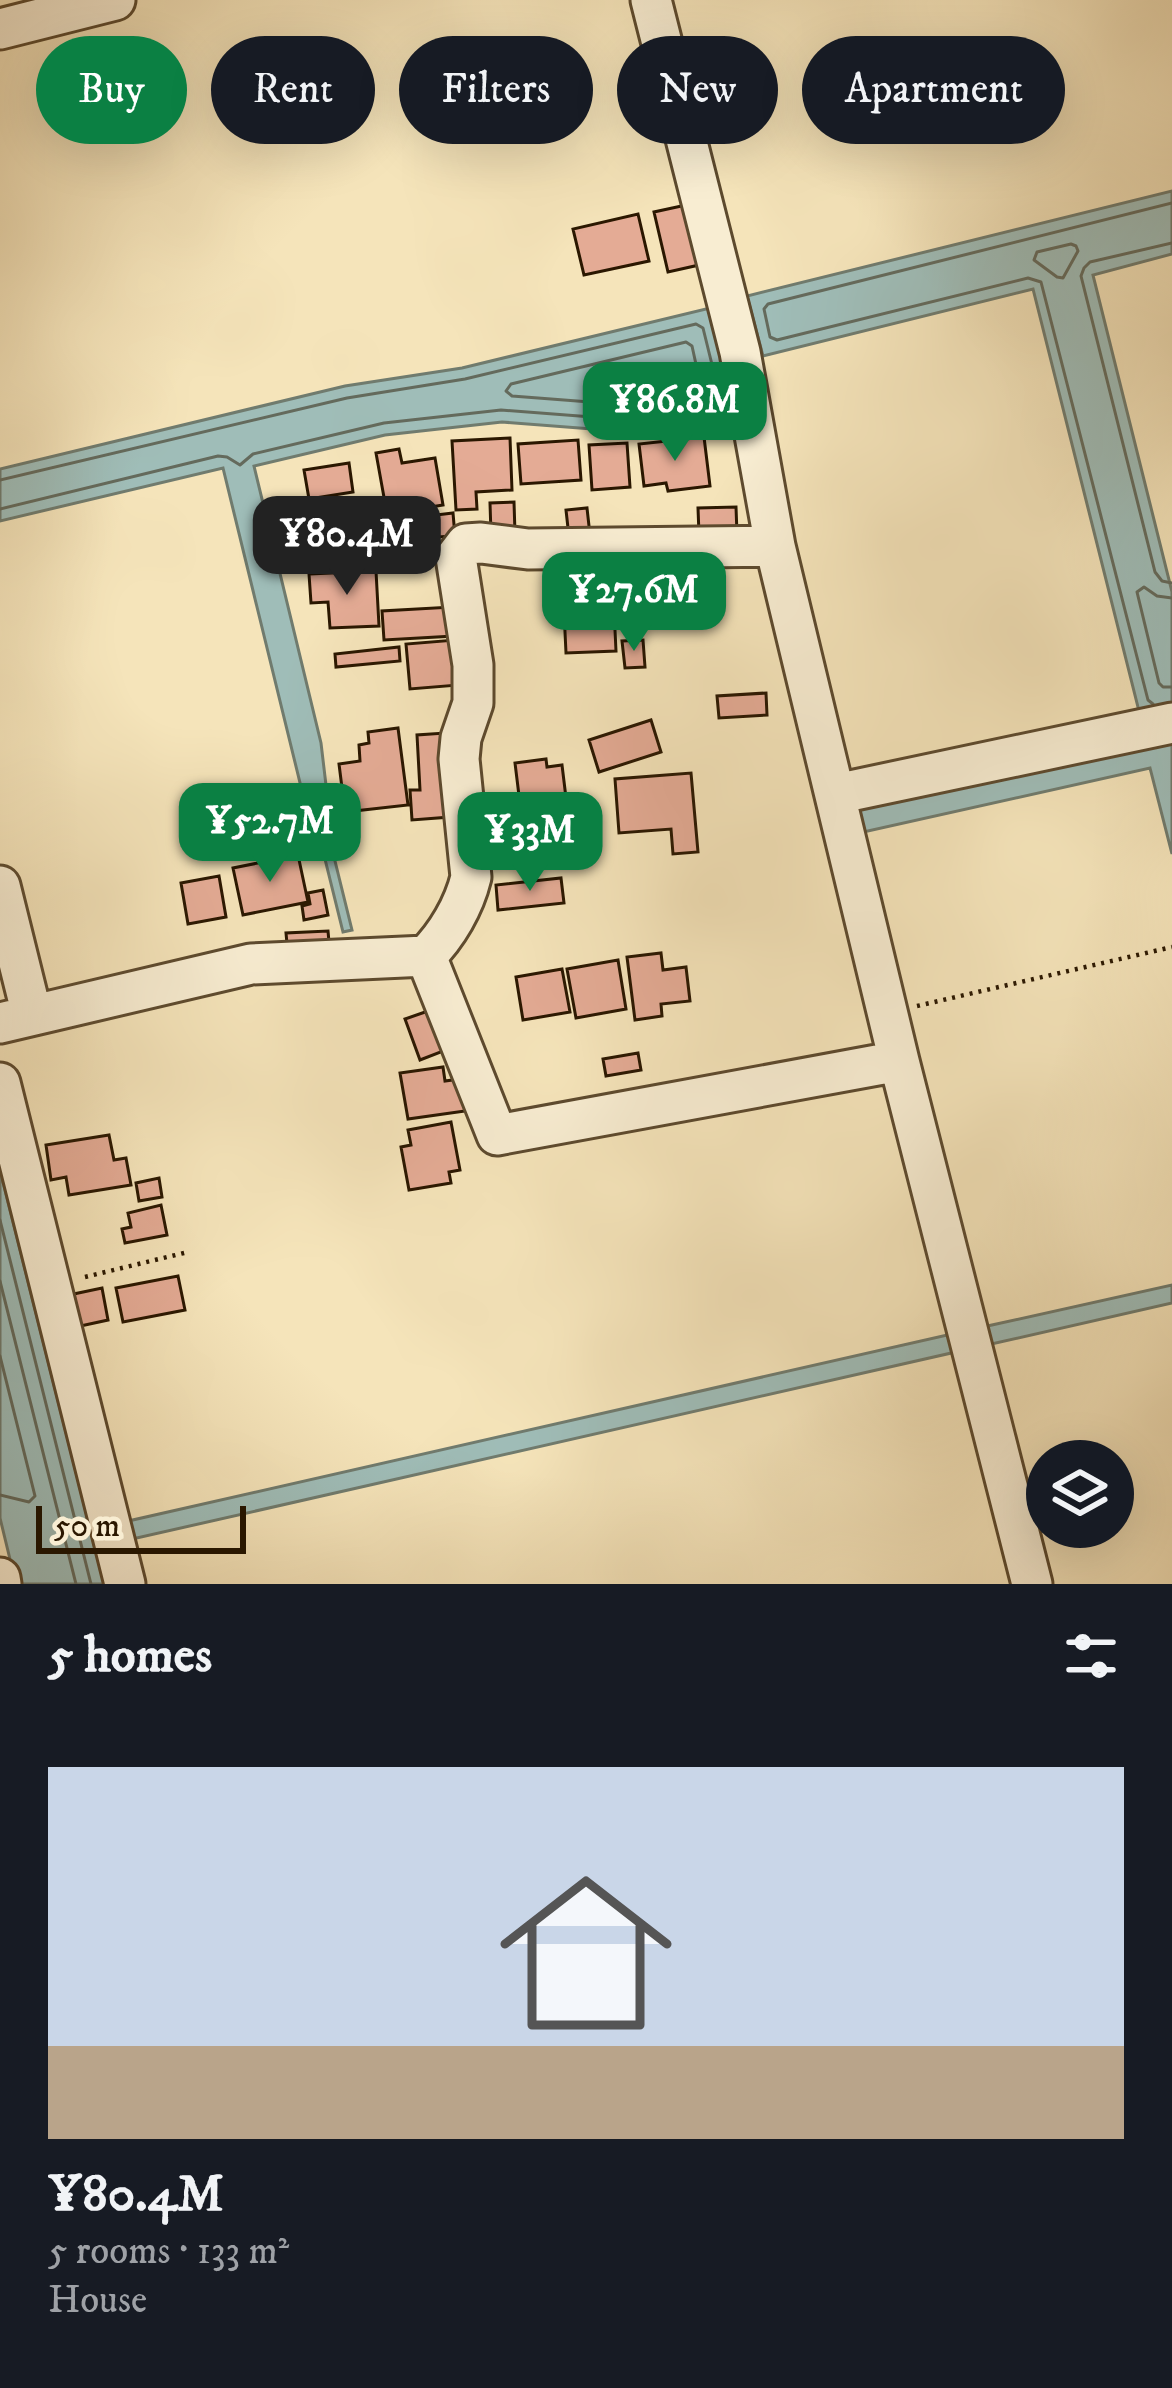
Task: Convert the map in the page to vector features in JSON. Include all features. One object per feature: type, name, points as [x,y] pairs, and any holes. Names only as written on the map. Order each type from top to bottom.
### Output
[{"type":"street","points":[[0,29],[115,0]]},
{"type":"street","points":[[652,0],[740,352],[775,546],[1032,1584]]},
{"type":"street","points":[[0,886],[16,1019],[250,964],[426,956],[440,942],[467,895],[471,877],[459,759],[460,738],[473,703],[473,665],[456,557],[466,544],[528,549],[775,546]]},
{"type":"street","points":[[836,794],[1172,722]]},
{"type":"street","points":[[426,956],[497,1135],[899,1061]]},
{"type":"street","points":[[0,1083],[125,1584]]},
{"type":"path","points":[[888,1013],[1172,946]]},
{"type":"path","points":[[50,1286],[188,1252]]},
{"type":"water","points":[[1172,191],[1172,254],[1093,275],[1172,592],[1172,713],[1141,719],[1033,289],[763,356],[747,296]]},
{"type":"water","points":[[710,308],[733,403],[618,431],[502,422],[385,435],[254,466],[321,743],[335,861],[352,930],[343,932],[320,839],[314,840],[223,468],[0,521],[0,469],[345,386],[462,368]]},
{"type":"water","points":[[1172,735],[1172,854],[1150,768],[859,833],[852,806]]},
{"type":"water","points":[[0,1170],[104,1584],[16,1584],[0,1518]]},
{"type":"water","points":[[1172,1285],[1172,1303],[987,1345],[983,1327]]},
{"type":"water","points":[[956,1333],[960,1351],[128,1540],[124,1522]]},
{"type":"building","points":[[686,205],[699,265],[668,272],[654,212]]},
{"type":"building","points":[[638,214],[649,261],[584,275],[573,229]]},
{"type":"building","points":[[704,437],[710,486],[668,491],[666,483],[644,486],[639,444]]},
{"type":"building","points":[[510,438],[512,490],[476,492],[477,509],[456,510],[452,441]]},
{"type":"building","points":[[578,440],[581,480],[521,484],[518,444]]},
{"type":"building","points":[[627,443],[630,487],[592,490],[589,445]]},
{"type":"building","points":[[399,449],[402,463],[435,458],[443,505],[387,514],[376,453]]},
{"type":"building","points":[[349,463],[353,492],[309,499],[304,470]]},
{"type":"building","points":[[514,502],[515,533],[491,534],[490,503]]},
{"type":"building","points":[[736,507],[737,534],[699,534],[698,508]]},
{"type":"building","points":[[587,508],[590,535],[569,537],[566,510]]},
{"type":"building","points":[[453,513],[455,536],[437,537],[436,515]]},
{"type":"building","points":[[629,563],[631,599],[560,603],[558,567]]},
{"type":"building","points":[[376,571],[379,626],[330,628],[328,602],[311,603],[309,574]]},
{"type":"building","points":[[452,607],[454,636],[384,640],[382,611]]},
{"type":"building","points":[[614,609],[616,651],[566,653],[564,611]]},
{"type":"building","points":[[455,640],[459,685],[410,689],[406,644]]},
{"type":"building","points":[[643,640],[645,667],[625,668],[622,641]]},
{"type":"building","points":[[399,647],[400,661],[336,667],[335,654]]},
{"type":"building","points":[[766,693],[767,715],[719,718],[717,696]]},
{"type":"building","points":[[651,720],[661,752],[599,772],[589,740]]},
{"type":"building","points":[[398,728],[408,805],[345,812],[339,764],[360,761],[359,745],[369,743],[368,732]]},
{"type":"building","points":[[445,733],[450,817],[412,820],[410,790],[420,790],[417,735]]},
{"type":"building","points":[[546,759],[547,767],[562,765],[567,806],[521,812],[515,763]]},
{"type":"building","points":[[691,773],[698,852],[673,854],[671,829],[619,833],[615,779]]},
{"type":"building","points":[[298,855],[308,902],[243,915],[233,868]]},
{"type":"building","points":[[219,876],[226,917],[188,924],[181,883]]},
{"type":"building","points":[[561,878],[564,903],[498,910],[496,885]]},
{"type":"building","points":[[323,890],[328,915],[304,920],[302,906],[310,904],[308,893]]},
{"type":"building","points":[[328,931],[329,942],[287,944],[286,933]]},
{"type":"building","points":[[661,953],[663,970],[686,967],[690,1001],[661,1004],[662,1016],[635,1020],[627,957]]},
{"type":"building","points":[[618,960],[626,1009],[576,1018],[567,969]]},
{"type":"building","points":[[562,969],[570,1012],[523,1020],[516,977]]},
{"type":"building","points":[[431,1010],[446,1050],[420,1060],[405,1019]]},
{"type":"building","points":[[638,1053],[641,1070],[606,1076],[603,1059]]},
{"type":"building","points":[[443,1067],[445,1081],[460,1079],[465,1111],[408,1119],[400,1073]]},
{"type":"building","points":[[451,1122],[460,1170],[449,1172],[451,1183],[409,1190],[401,1147],[411,1145],[408,1130]]},
{"type":"building","points":[[109,1135],[114,1160],[126,1158],[131,1185],[69,1195],[66,1177],[51,1180],[46,1145]]},
{"type":"building","points":[[159,1178],[162,1197],[139,1201],[136,1183]]},
{"type":"building","points":[[161,1205],[167,1235],[125,1243],[122,1229],[131,1227],[128,1213]]},
{"type":"building","points":[[178,1276],[185,1310],[123,1322],[116,1288]]},
{"type":"building","points":[[102,1288],[108,1320],[76,1327],[69,1295]]}]
